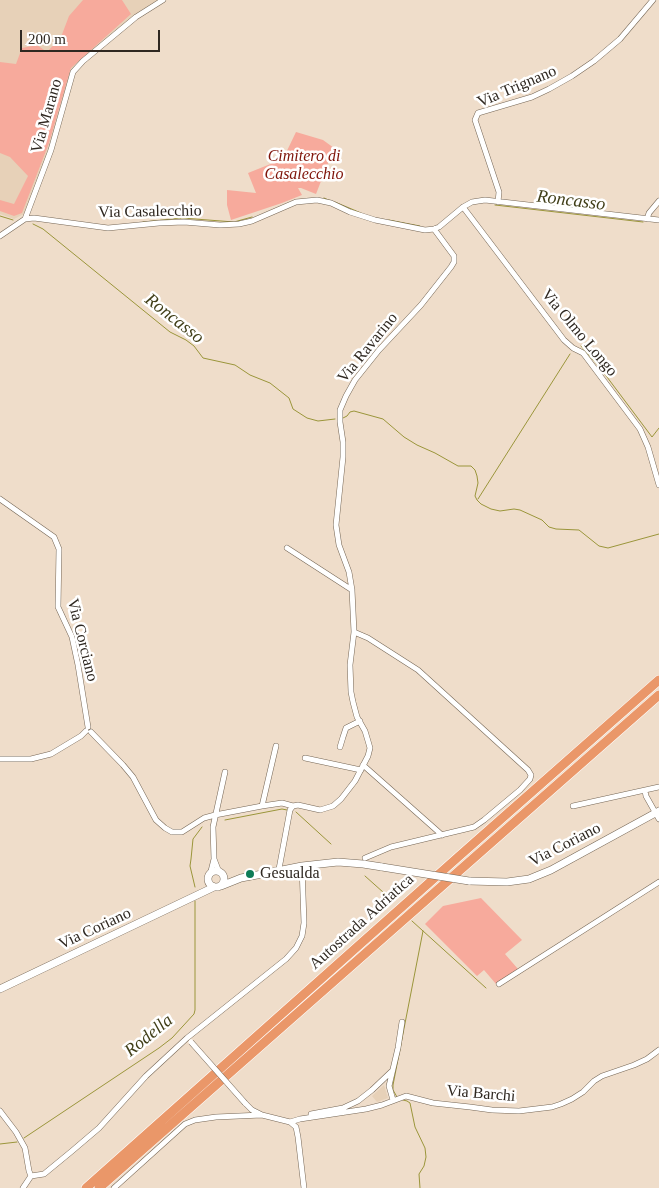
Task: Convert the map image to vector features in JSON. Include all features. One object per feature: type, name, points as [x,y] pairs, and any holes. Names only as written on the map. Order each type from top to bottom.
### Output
[{"type":"highway","name":"Autostrada Adriatica","points":[[86,1188],[659,680]]},
{"type":"highway","name":"Autostrada Adriatica","points":[[99,1188],[659,695]]},
{"type":"main road","name":"Via Coriano","points":[[0,989],[201,893],[241,878],[302,866],[338,862],[363,864],[469,881],[507,882],[530,879],[658,814]]},
{"type":"main road","points":[[201,893],[209,877],[214,872],[221,873],[224,882],[217,886],[210,884],[209,877]]},
{"type":"main road","name":"Via Coriano","points":[[221,873],[241,878]]},
{"type":"street","name":"Via Marano","points":[[25,219],[51,150],[73,72],[82,61],[136,17],[164,0]]},
{"type":"street","name":"Via Trignano","points":[[498,202],[499,192],[476,120],[478,113],[532,97],[572,76],[594,61],[620,39],[653,0]]},
{"type":"street","name":"Via Casalecchio","points":[[25,219],[34,218],[108,228],[175,222],[220,225],[239,224],[252,221],[296,202],[317,200],[331,203],[350,212],[375,220],[425,230],[434,229]]},
{"type":"street","points":[[434,229],[463,207],[472,202],[485,200],[659,220]]},
{"type":"street","points":[[647,219],[649,213],[659,201]]},
{"type":"street","name":"Via Olmo Longo","points":[[463,207],[564,340],[573,348],[583,353],[640,429],[648,447],[659,485]]},
{"type":"street","points":[[0,236],[25,219]]},
{"type":"street","name":"Via Ravarino","points":[[88,730],[133,777],[156,820],[172,832],[182,832],[204,818],[215,815],[282,803],[320,810],[333,806],[349,790],[368,756],[370,748],[351,692],[351,651],[354,632],[352,590],[348,572],[338,545],[336,525],[343,457],[340,410],[355,380],[379,350],[421,305],[454,262],[454,256],[434,229]]},
{"type":"street","name":"Via Corciano","points":[[0,499],[54,537],[59,549],[58,607],[72,636],[88,720],[88,730]]},
{"type":"street","points":[[287,548],[352,590]]},
{"type":"street","points":[[354,632],[368,638],[418,670],[528,770],[531,775],[530,779],[520,790],[474,827],[390,847],[365,858]]},
{"type":"street","points":[[340,747],[346,728],[360,721]]},
{"type":"street","points":[[0,759],[31,759],[51,754],[82,736],[88,730]]},
{"type":"street","points":[[262,806],[276,746]]},
{"type":"street","points":[[305,758],[362,768],[442,835]]},
{"type":"street","points":[[209,877],[214,859],[213,827],[225,772]]},
{"type":"street","name":"Via Coriano","points":[[573,806],[659,787]]},
{"type":"street","points":[[645,790],[646,796],[658,814]]},
{"type":"street","points":[[279,870],[288,816],[293,806]]},
{"type":"street","points":[[214,859],[221,873]]},
{"type":"street","points":[[23,1188],[32,1176],[44,1174],[99,1128],[146,1076],[286,960],[296,948],[302,936],[304,924],[302,866]]},
{"type":"street","points":[[499,984],[659,882]]},
{"type":"street","points":[[397,1099],[389,1086],[402,1022]]},
{"type":"street","points":[[189,1040],[252,1110],[262,1115],[290,1122],[296,1127],[304,1188]]},
{"type":"street","name":"Via Barchi","points":[[290,1122],[366,1109],[406,1096],[433,1103],[492,1110],[519,1111],[552,1107],[572,1100],[602,1076],[634,1065],[647,1059],[659,1050]]},
{"type":"street","points":[[311,1117],[311,1114],[343,1108],[358,1101],[392,1071]]},
{"type":"street","points":[[0,1110],[25,1148],[32,1176]]},
{"type":"street","points":[[114,1188],[185,1124],[195,1120],[216,1117],[262,1115]]},
{"type":"shaded area","points":[[0,0],[160,0],[137,13],[76,64],[71,72],[49,152],[24,214],[14,219],[0,214]]},
{"type":"shaded area","points":[[384,1085],[388,1098],[377,1102],[372,1096]]},
{"type":"green space","points":[[83,0],[122,0],[131,14],[71,68],[49,143],[22,213],[14,216],[0,211],[0,200],[14,204],[28,176],[10,157],[0,153],[0,62],[16,64],[22,48],[37,45],[47,52],[61,37],[69,16]]},
{"type":"green space","name":"Cimitero di Casalecchio","points":[[296,132],[323,140],[334,148],[316,194],[298,188],[302,195],[231,220],[227,205],[227,190],[256,193],[248,173],[283,159]]},
{"type":"green space","points":[[481,898],[522,940],[505,954],[518,969],[496,984],[484,970],[477,976],[425,924],[443,906]]},
{"type":"waterway","name":"Roncasso","points":[[324,198],[331,201]]},
{"type":"waterway","name":"Roncasso","points":[[335,202],[361,213]]},
{"type":"waterway","name":"Roncasso","points":[[495,205],[643,222]]},
{"type":"waterway","name":"Roncasso","points":[[0,216],[13,220]]},
{"type":"waterway","name":"Roncasso","points":[[143,222],[182,218],[234,222],[252,217]]},
{"type":"waterway","name":"Roncasso","points":[[389,220],[420,226]]},
{"type":"waterway","name":"Roncasso","points":[[33,224],[43,229],[170,332],[194,346],[203,358],[235,365],[250,375],[270,383],[289,398],[293,409],[307,418],[318,421],[335,419]]},
{"type":"waterway","name":"Roncasso","points":[[581,346],[601,369],[652,437],[659,428]]},
{"type":"waterway","name":"Roncasso","points":[[478,499],[570,354]]},
{"type":"waterway","name":"Roncasso","points":[[343,418],[354,411],[383,419],[404,437],[417,445],[458,466],[471,466],[475,470],[478,483],[475,496],[481,504],[491,509],[500,511],[520,510],[542,520],[549,527],[579,530],[599,546],[608,548],[659,534]]},
{"type":"waterway","name":"Rodella","points":[[225,820],[282,809],[287,810]]},
{"type":"waterway","name":"Rodella","points":[[296,812],[331,844]]},
{"type":"waterway","name":"Rodella","points":[[195,887],[190,866],[193,839],[202,827]]},
{"type":"waterway","name":"Rodella","points":[[365,876],[393,901]]},
{"type":"waterway","name":"Rodella","points":[[24,1138],[159,1048],[172,1038],[194,1014],[195,901]]},
{"type":"waterway","name":"Rodella","points":[[412,921],[486,988]]},
{"type":"waterway","name":"Rodella","points":[[397,1097],[393,1090],[393,1085],[423,931]]},
{"type":"waterway","name":"Rodella","points":[[403,1100],[410,1103],[415,1127],[425,1148],[424,1166],[419,1174],[420,1188]]},
{"type":"waterway","name":"Rodella","points":[[0,1144],[17,1142]]},
{"type":"place","name":"Gesualda","points":[[250,874]]}]
